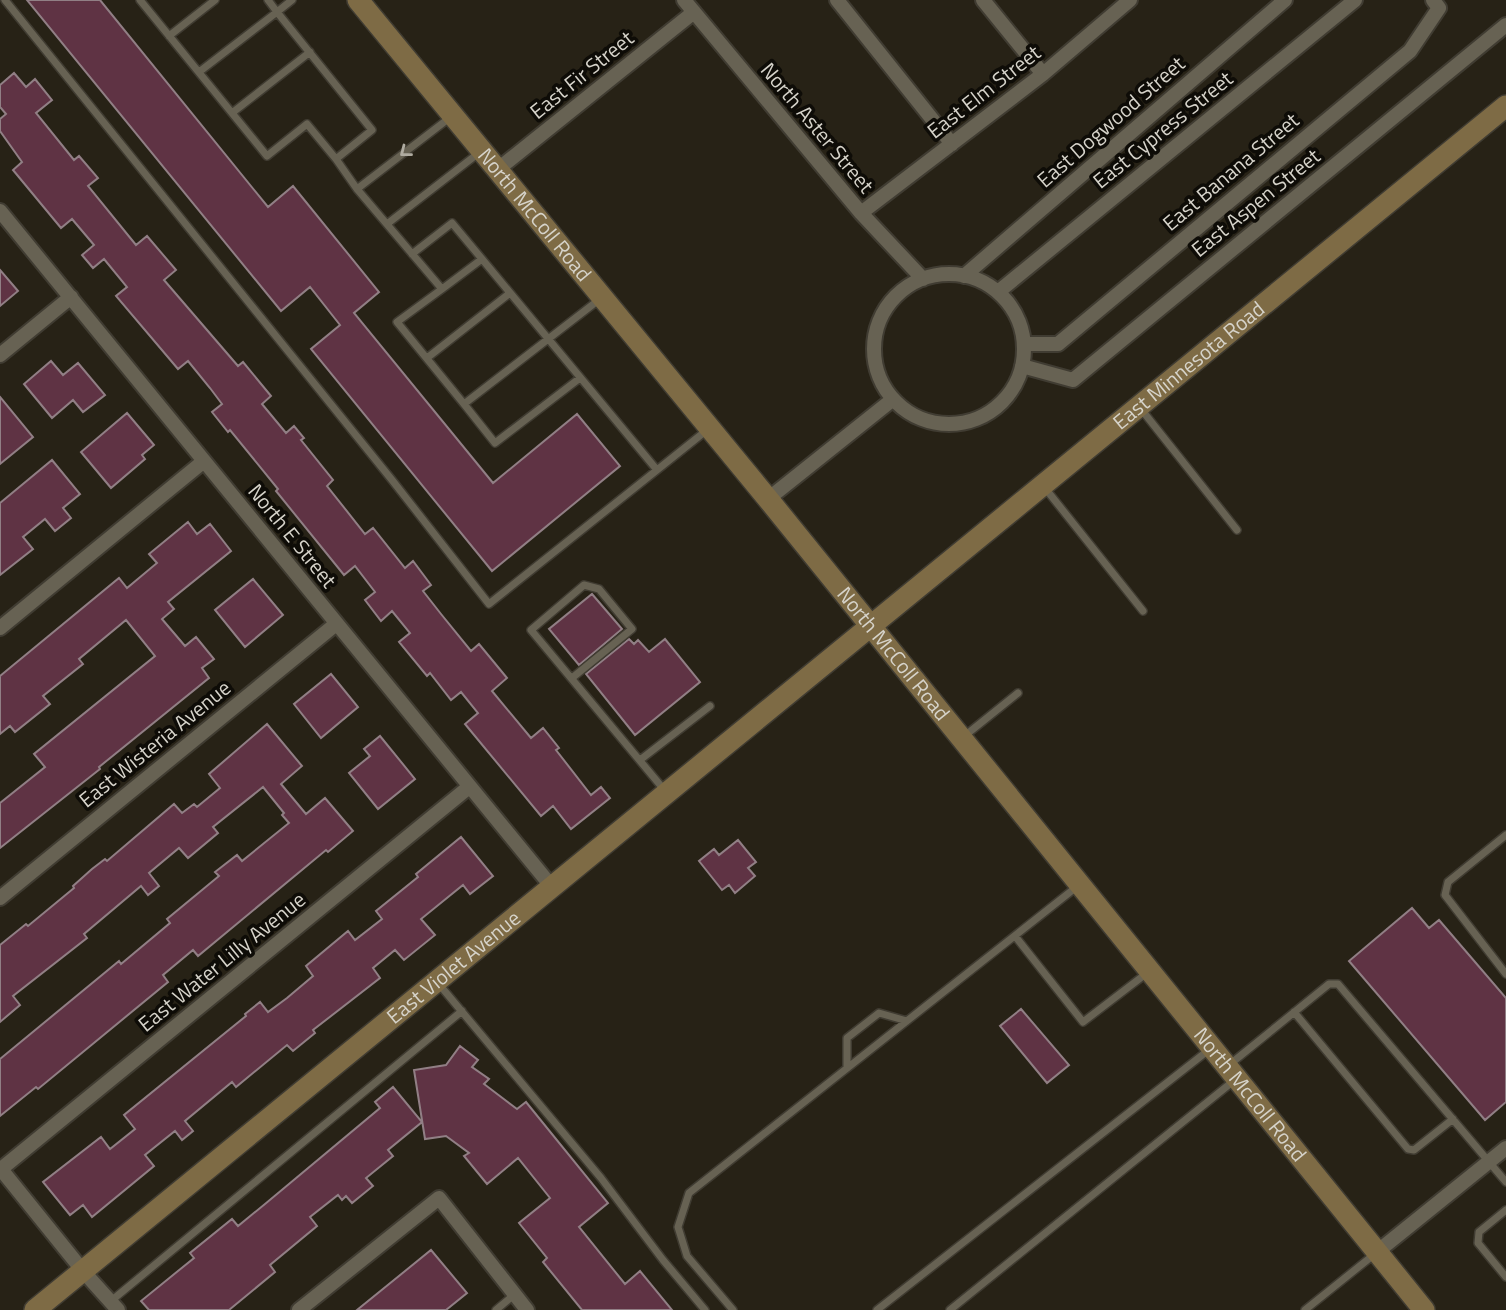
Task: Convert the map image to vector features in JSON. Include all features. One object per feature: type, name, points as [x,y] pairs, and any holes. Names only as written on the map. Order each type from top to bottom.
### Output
[{"type":"street","name":"North McColl Road","points":[[358,0],[768,499],[1424,1310]]},
{"type":"street","name":"North Aster Street","points":[[684,0],[861,214],[923,279]]},
{"type":"street","points":[[837,0],[952,144]]},
{"type":"street","points":[[983,0],[1043,74]]},
{"type":"street","name":"East Elm Street","points":[[861,214],[1043,74],[1130,0]]},
{"type":"street","name":"East Dogwood Street","points":[[964,276],[1285,0]]},
{"type":"street","name":"East Cypress Street","points":[[998,292],[1355,0]]},
{"type":"street","name":"East Banana Street","points":[[1024,344],[1058,344],[1410,51],[1439,8],[1433,0]]},
{"type":"street","name":"East Fir Street","points":[[497,170],[694,12]]},
{"type":"street","name":"East Aspen Street","points":[[1022,366],[1073,380],[1506,25]]},
{"type":"street","name":"East Minnesota Road","points":[[870,625],[1506,106]]},
{"type":"street","name":"North E Street","points":[[0,211],[552,887]]},
{"type":"street","points":[[943,275],[964,276],[982,282],[998,292],[1015,316],[1024,344],[1022,366],[1013,388],[998,406],[978,418],[956,424],[932,423],[910,414],[892,400],[879,379],[874,356],[876,331],[886,309],[902,291],[923,279],[943,275]]},
{"type":"street","points":[[0,355],[71,297]]},
{"type":"street","points":[[768,499],[892,400]]},
{"type":"street","points":[[0,628],[204,461]]},
{"type":"street","name":"East Wisteria Avenue","points":[[0,898],[336,624]]},
{"type":"street","name":"East Violet Avenue","points":[[35,1310],[870,625]]},
{"type":"street","name":"East Water Lilly Avenue","points":[[1,1169],[469,787]]},
{"type":"street","points":[[1377,1252],[1506,1148]]},
{"type":"street","points":[[1,1169],[114,1306]]},
{"type":"street","points":[[299,1310],[439,1198],[527,1310]]},
{"type":"lane","points":[[5,0],[393,480],[489,604],[709,428]]},
{"type":"lane","points":[[140,0],[267,156],[307,124],[357,189],[442,289]]},
{"type":"lane","points":[[169,36],[215,0]]},
{"type":"lane","points":[[268,0],[372,130],[336,159]]},
{"type":"lane","points":[[199,72],[292,0]]},
{"type":"lane","points":[[232,113],[310,52]]},
{"type":"lane","points":[[357,189],[453,116]]},
{"type":"lane","points":[[387,224],[482,151]]},
{"type":"lane","points":[[412,254],[452,223],[657,470]]},
{"type":"lane","points":[[482,259],[397,322],[495,443],[580,378]]},
{"type":"lane","points":[[427,358],[510,293]]},
{"type":"lane","points":[[464,404],[602,297]]},
{"type":"lane","points":[[1139,406],[1237,530]]},
{"type":"lane","points":[[1043,485],[1143,611]]},
{"type":"lane","points":[[572,678],[632,629],[599,589],[584,585],[531,630],[667,792]]},
{"type":"lane","points":[[961,738],[1018,693]]},
{"type":"lane","points":[[640,760],[710,706]]},
{"type":"lane","points":[[1506,835],[1448,882],[1445,895],[1506,974]]},
{"type":"lane","points":[[733,1310],[687,1256],[678,1227],[689,1193],[1079,884]]},
{"type":"lane","points":[[1014,936],[1083,1022],[1150,971]]},
{"type":"lane","points":[[437,981],[601,1178],[705,1310]]},
{"type":"lane","points":[[950,1310],[1232,1073],[1294,1013],[1329,984],[1338,984],[1506,1182]]},
{"type":"lane","points":[[114,1306],[462,1012]]},
{"type":"lane","points":[[847,1068],[847,1038],[879,1013],[907,1021]]},
{"type":"lane","points":[[1294,1013],[1408,1149],[1414,1150],[1453,1119]]},
{"type":"lane","points":[[877,1310],[1212,1048]]},
{"type":"lane","points":[[1506,1210],[1479,1232],[1478,1243],[1506,1277]]},
{"type":"lane","points":[[1305,1310],[1377,1252]]},
{"type":"lane","points":[[496,1310],[515,1294]]},
{"type":"building","points":[[27,0],[100,0],[268,207],[293,186],[379,292],[354,313],[493,483],[577,414],[620,466],[492,571],[311,349],[340,325],[310,287],[281,311]]},
{"type":"building","points":[[14,73],[26,87],[35,79],[52,100],[36,113],[74,160],[79,156],[98,178],[88,186],[136,245],[147,236],[176,270],[164,280],[238,366],[243,362],[271,396],[262,404],[286,433],[294,426],[304,438],[301,440],[333,480],[327,486],[365,534],[373,528],[405,568],[413,561],[431,585],[423,591],[441,614],[471,651],[479,644],[507,678],[492,691],[531,738],[543,728],[559,748],[556,750],[591,795],[601,787],[610,798],[571,829],[553,806],[541,816],[465,724],[478,713],[461,692],[451,700],[430,673],[427,676],[399,642],[410,633],[392,611],[381,621],[365,600],[375,592],[355,566],[344,575],[276,491],[278,489],[230,430],[228,432],[212,412],[222,404],[188,361],[178,369],[116,296],[127,287],[104,259],[93,268],[82,255],[94,245],[72,219],[61,228],[13,170],[22,162],[0,131],[0,119],[6,114],[0,107],[0,85]]},
{"type":"building","points":[[0,270],[18,291],[0,306]]},
{"type":"building","points":[[51,361],[63,375],[78,363],[105,395],[83,412],[73,400],[52,418],[24,384]]},
{"type":"building","points":[[0,397],[33,437],[0,464]]},
{"type":"building","points":[[127,413],[154,445],[142,455],[145,459],[111,488],[81,452]]},
{"type":"building","points":[[52,460],[80,494],[63,508],[71,518],[55,531],[45,519],[23,537],[33,549],[0,575],[0,503]]},
{"type":"building","points":[[188,522],[197,534],[210,524],[231,551],[168,602],[174,609],[162,619],[185,646],[196,637],[214,659],[202,668],[209,678],[0,848],[0,803],[45,767],[34,754],[155,656],[126,620],[79,659],[83,664],[43,696],[50,704],[15,732],[10,726],[0,734],[0,676],[119,578],[127,588],[157,563],[149,554]]},
{"type":"building","points":[[253,579],[283,615],[245,647],[215,610]]},
{"type":"building","points":[[592,594],[622,629],[579,665],[549,629]]},
{"type":"building","points":[[629,639],[634,644],[638,640],[649,652],[665,639],[700,682],[635,735],[586,674]]},
{"type":"building","points":[[331,674],[358,707],[321,738],[294,704]]},
{"type":"building","points":[[267,724],[302,766],[281,784],[306,814],[325,798],[353,831],[328,852],[326,850],[198,956],[193,950],[163,975],[168,982],[38,1089],[36,1087],[0,1116],[0,1059],[119,961],[121,964],[170,923],[167,919],[219,876],[215,872],[237,855],[242,861],[289,823],[263,787],[213,827],[218,833],[188,858],[179,848],[149,873],[159,886],[148,895],[141,886],[84,934],[87,938],[13,996],[20,1005],[0,1022],[0,945],[26,924],[28,926],[74,888],[73,886],[92,869],[105,859],[107,861],[174,804],[182,813],[194,804],[197,807],[220,788],[209,774]]},
{"type":"building","points":[[380,736],[415,779],[378,809],[349,773],[370,756],[364,749]]},
{"type":"building","points":[[461,837],[493,876],[470,894],[463,885],[421,919],[435,935],[404,960],[395,950],[373,968],[380,978],[313,1030],[315,1033],[293,1051],[287,1045],[236,1087],[232,1082],[185,1121],[193,1131],[182,1140],[175,1131],[145,1155],[154,1166],[92,1217],[83,1205],[70,1215],[43,1182],[101,1137],[110,1149],[135,1129],[124,1115],[260,1002],[268,1012],[287,998],[313,976],[306,966],[348,931],[355,940],[382,919],[376,911]]},
{"type":"building","points":[[738,840],[756,862],[748,868],[755,876],[735,893],[729,885],[722,890],[699,861],[714,849],[719,855]]},
{"type":"building","points":[[1412,908],[1429,928],[1439,920],[1506,998],[1506,1102],[1485,1120],[1349,961]]},
{"type":"building","points":[[1021,1009],[1069,1065],[1047,1083],[1000,1026]]},
{"type":"building","points":[[460,1046],[478,1060],[472,1067],[489,1079],[484,1084],[517,1109],[526,1102],[608,1203],[579,1227],[625,1284],[640,1271],[672,1310],[582,1310],[543,1262],[547,1258],[519,1223],[550,1198],[518,1158],[487,1184],[464,1156],[469,1153],[446,1136],[425,1139],[414,1070],[446,1065]]},
{"type":"building","points":[[393,1087],[422,1122],[388,1150],[393,1156],[366,1178],[373,1186],[352,1203],[346,1196],[342,1200],[338,1195],[310,1217],[317,1226],[270,1265],[275,1272],[229,1310],[149,1310],[141,1301],[194,1258],[190,1253],[232,1219],[238,1226],[380,1108],[375,1102]]},
{"type":"building","points":[[431,1250],[467,1293],[446,1310],[357,1310]]}]
